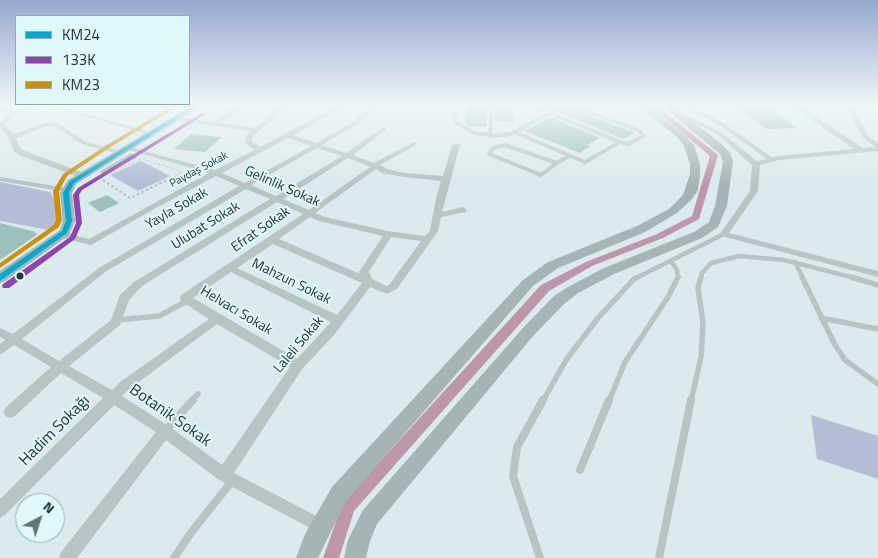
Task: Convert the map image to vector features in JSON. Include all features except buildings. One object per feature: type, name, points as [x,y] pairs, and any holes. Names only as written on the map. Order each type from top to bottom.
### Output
[{"type":"street","points":[[6,131],[12,137],[17,149],[22,153],[81,175]]},
{"type":"street","name":"Gelinlik Sokak","points":[[12,137],[28,131]]},
{"type":"street","name":"Gelinlik Sokak","points":[[66,131],[79,141],[216,173],[308,214],[344,225],[428,239]]},
{"type":"street","points":[[141,131],[152,134]]},
{"type":"street","points":[[0,278],[62,235],[68,228],[67,190],[69,185],[81,175],[157,131]]},
{"type":"street","points":[[254,131],[249,136],[248,143],[261,150]]},
{"type":"street","name":"Paydaş Sokak","points":[[62,235],[90,242],[297,131]]},
{"type":"street","name":"Yayla Sokak","points":[[0,350],[102,270],[245,185],[341,131]]},
{"type":"street","name":"Ulubat Sokak","points":[[117,320],[124,298],[131,290],[274,199],[347,156],[381,131]]},
{"type":"street","points":[[307,558],[321,526],[339,494],[528,283],[553,265],[641,229],[683,204],[692,190],[694,164],[689,145],[675,131]]},
{"type":"street","points":[[355,558],[370,517],[528,332],[559,300],[573,290],[609,271],[698,235],[714,224],[721,206],[728,161],[720,147],[702,131]]},
{"type":"street","points":[[716,131],[756,164]]},
{"type":"street","points":[[831,131],[862,151]]},
{"type":"street","points":[[862,131],[865,137],[878,148]]},
{"type":"street","points":[[288,136],[385,170],[404,175],[445,179]]},
{"type":"street","name":"Efrat Sokak","points":[[187,299],[376,166],[414,144]]},
{"type":"street","points":[[272,240],[387,290],[393,287],[434,231],[445,179],[456,145]]},
{"type":"street","points":[[756,164],[772,160],[878,148]]},
{"type":"street","points":[[756,164],[754,191],[724,234],[878,274]]},
{"type":"street","points":[[0,179],[67,190]]},
{"type":"street","points":[[437,215],[463,210]]},
{"type":"street","name":"Laleli Sokak","points":[[228,478],[298,366],[339,320],[368,282],[364,272],[389,234]]},
{"type":"street","name":"Mahzun Sokak","points":[[230,268],[339,320]]},
{"type":"street","name":"Helvacı Sokak","points":[[187,299],[216,319],[298,366]]},
{"type":"street","name":"Hadim Sokağı","points":[[0,510],[124,386],[216,319]]},
{"type":"street","points":[[10,412],[61,366],[117,320]]},
{"type":"street","name":"Botanik Sokak","points":[[0,332],[114,398],[164,431],[228,478],[321,526]]},
{"type":"street","points":[[67,558],[164,431]]},
{"type":"lane","points":[[471,131],[505,136],[514,132],[586,162],[620,142]]},
{"type":"lane","points":[[592,131],[620,142],[633,143],[643,134],[638,131]]},
{"type":"lane","points":[[730,131],[772,160]]},
{"type":"lane","points":[[557,163],[506,145],[493,148],[489,154],[541,175],[569,156]]},
{"type":"lane","points":[[540,558],[513,476],[517,447],[566,360],[598,318],[634,278],[724,234]]},
{"type":"lane","points":[[659,558],[681,442],[701,357],[704,323],[698,288],[702,273],[711,263],[739,256],[754,256],[795,262],[878,285]]},
{"type":"lane","points":[[580,470],[625,362],[668,297],[678,278],[677,270],[671,260]]},
{"type":"lane","points":[[795,262],[834,343],[845,360],[878,384]]},
{"type":"lane","points":[[117,320],[160,316],[187,299]]},
{"type":"lane","points":[[822,318],[878,329]]},
{"type":"lane","points":[[164,431],[198,394]]},
{"type":"lane","points":[[174,558],[228,478]]},
{"type":"path","points":[[142,159],[182,172],[180,175],[134,197],[128,197],[100,178],[142,159]]},
{"type":"shaded area","points":[[141,161],[170,176],[138,191],[110,175]]},
{"type":"shaded area","points":[[0,182],[50,192],[54,199],[58,223],[49,230],[0,221]]},
{"type":"shaded area","points":[[811,415],[878,436],[878,479],[817,459]]},
{"type":"waterway","points":[[331,558],[348,507],[545,288],[589,264],[660,236],[696,217],[714,155],[684,131]]},
{"type":"transit line","name":"KM23","points":[[0,266],[57,226],[59,220],[56,191],[65,175],[134,131]]},
{"type":"transit line","name":"KM24","points":[[0,278],[65,232],[69,221],[66,193],[72,182],[155,131]]},
{"type":"transit line","name":"133K","points":[[6,286],[73,238],[79,223],[76,195],[80,189],[176,131]]}]
